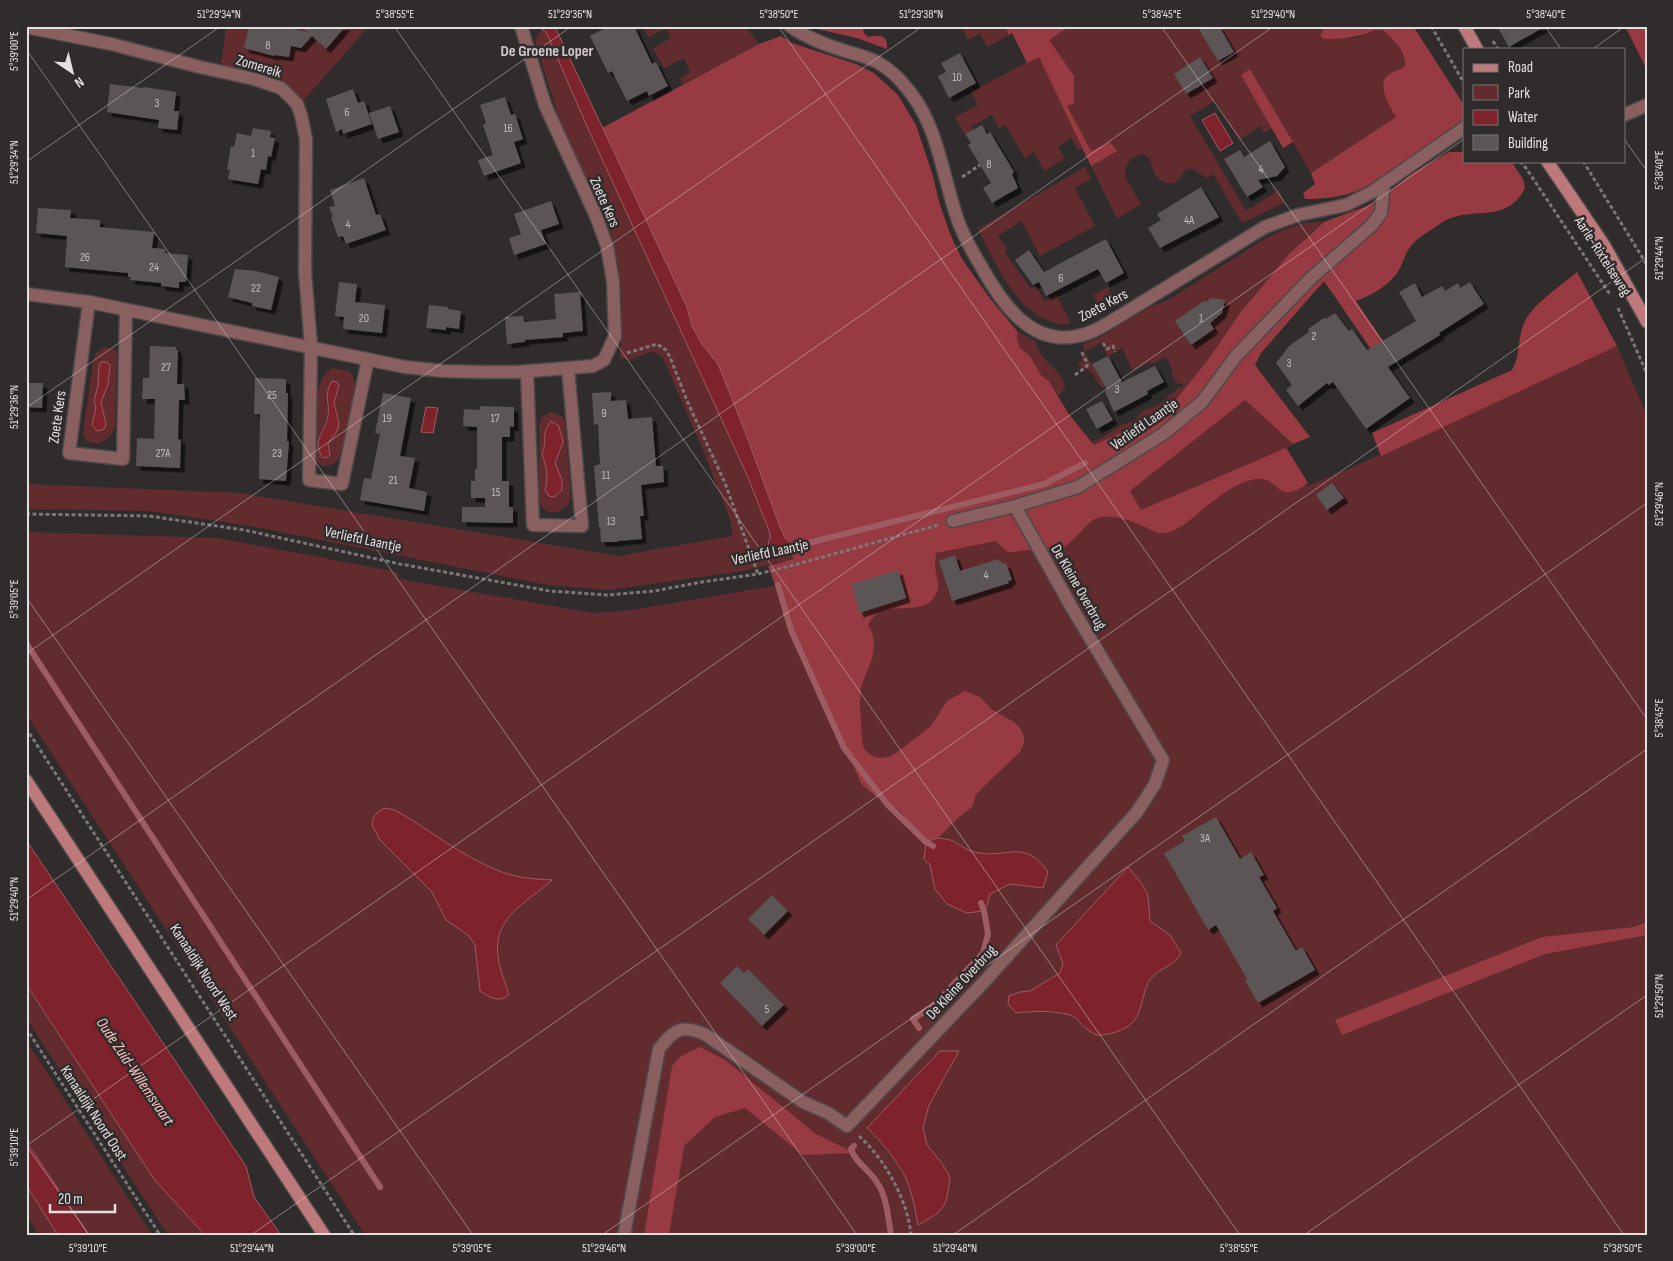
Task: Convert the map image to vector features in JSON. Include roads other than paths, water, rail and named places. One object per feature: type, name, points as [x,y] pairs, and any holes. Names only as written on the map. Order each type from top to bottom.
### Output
[{"type":"main road","points":[[1464,26],[1476,48]]},
{"type":"main road","name":"Aarle-Rixtelseweg","points":[[1548,162],[1604,245],[1647,322]]},
{"type":"main road","points":[[26,780],[324,1235]]},
{"type":"street","name":"Zoete Kers","points":[[521,26],[545,105],[596,216],[607,246],[612,282],[615,336],[610,349],[604,360],[593,366],[568,368]]},
{"type":"street","name":"Zoete Kers","points":[[790,26],[814,40],[877,62],[888,68],[912,93],[934,137],[960,226],[985,273],[1001,298],[1019,319],[1031,328],[1049,335],[1077,336],[1097,329],[1265,227],[1298,215],[1346,205],[1372,192],[1463,129]]},
{"type":"street","name":"Zomereik","points":[[26,27],[111,44],[200,67],[254,78],[281,88],[290,95],[297,104],[306,139],[305,272],[311,347]]},
{"type":"street","points":[[1626,114],[1647,105]]},
{"type":"street","name":"Verliefd Laantje","points":[[953,521],[1015,506],[1078,487],[1163,434],[1202,402],[1236,356],[1311,278],[1371,226],[1381,213],[1384,183]]},
{"type":"street","points":[[26,294],[89,302],[405,367],[443,371],[484,372],[527,372],[568,368],[582,526],[533,525],[527,372]]},
{"type":"street","name":"Zoete Kers","points":[[89,302],[69,453],[123,459],[126,310]]},
{"type":"street","points":[[311,347],[309,480],[342,484],[368,359]]},
{"type":"street","name":"De Kleine Overbrug","points":[[624,1235],[659,1049],[669,1035],[682,1029],[693,1029],[706,1035],[803,1102],[828,1113],[847,1126],[984,982],[1137,812],[1155,784],[1163,760],[1072,608],[1015,506]]},
{"type":"water","points":[[545,26],[555,27],[687,307],[692,326],[702,344],[718,364],[780,527],[785,538],[791,543],[790,552],[773,556],[766,551],[770,533],[747,475],[586,124],[547,34],[542,29]]},
{"type":"water","points":[[1215,113],[1233,143],[1220,151],[1202,120]]},
{"type":"water","points":[[101,362],[106,362],[110,365],[108,384],[101,402],[106,424],[104,429],[98,431],[92,425]]},
{"type":"water","points":[[332,381],[337,382],[339,385],[334,403],[339,423],[337,431],[328,444],[330,455],[323,458],[318,447],[328,416],[327,395]]},
{"type":"water","points":[[426,407],[438,408],[433,433],[421,432]]},
{"type":"water","points":[[551,421],[559,426],[563,442],[555,463],[562,480],[562,490],[554,497],[549,496],[545,490],[547,476],[542,454],[546,430]]},
{"type":"water","points":[[385,808],[395,810],[485,865],[518,877],[552,880],[511,914],[499,935],[498,957],[509,994],[506,997],[494,999],[480,991],[475,945],[469,936],[446,920],[432,892],[380,840],[372,825],[373,818],[379,811]]},
{"type":"water","points":[[938,838],[951,840],[974,852],[996,854],[1022,852],[1031,855],[1048,872],[1043,888],[1010,884],[990,894],[984,911],[967,913],[947,904],[935,889],[930,865],[924,859],[926,842]]},
{"type":"water","name":"Oude Zuid-Willemsvaart","points":[[26,840],[246,1166],[254,1197],[281,1235],[205,1235],[154,1179],[26,984]]},
{"type":"water","points":[[1128,867],[1147,893],[1150,921],[1170,935],[1181,953],[1174,962],[1151,978],[1135,1019],[1129,1026],[1121,1030],[1105,1035],[1097,1035],[1089,1031],[1075,1017],[1070,1015],[1043,1011],[1016,1013],[1008,1004],[1009,996],[1030,991],[1060,973],[1063,963],[1056,945]]},
{"type":"water","points":[[940,1051],[959,1051],[929,1105],[923,1128],[927,1145],[950,1177],[946,1202],[943,1207],[918,1225],[905,1176],[888,1150],[867,1128]]},
{"type":"water","points":[[26,1141],[89,1235],[58,1235],[26,1185]]},
{"type":"waterway","points":[[784,549],[1044,484],[1085,463]]},
{"type":"waterway","points":[[778,585],[791,630],[844,748],[887,804],[926,842],[933,846]]},
{"type":"waterway","points":[[26,643],[380,1187]]},
{"type":"waterway","points":[[919,1028],[913,1019],[933,1006],[983,953],[988,934],[981,903]]},
{"type":"waterway","points":[[854,1146],[851,1149],[853,1153],[873,1177],[883,1193],[891,1235]]},
{"type":"district","name":"De Groene Loper","points":[[547,50]]}]
